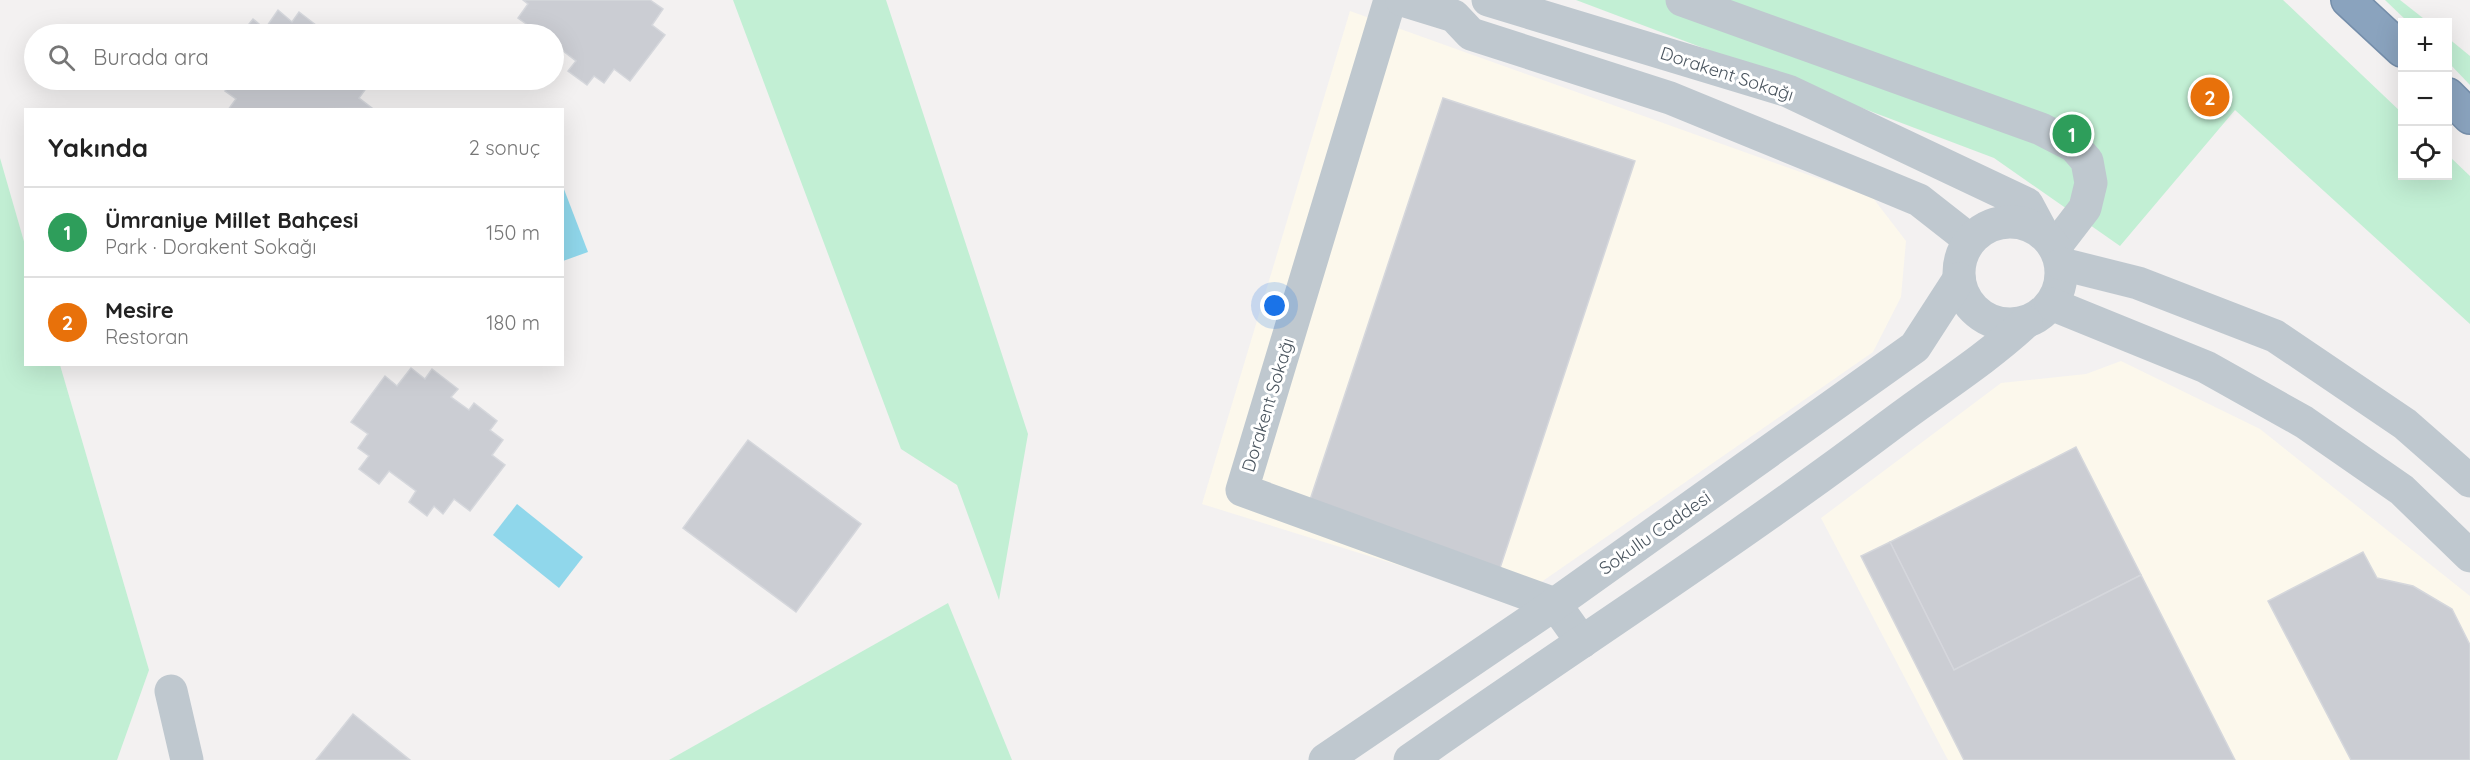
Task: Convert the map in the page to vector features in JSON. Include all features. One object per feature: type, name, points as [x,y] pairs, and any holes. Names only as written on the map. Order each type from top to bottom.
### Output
[{"type":"highway","points":[[2348,0],[2398,45]]},
{"type":"highway","points":[[2452,99],[2470,117]]},
{"type":"street","name":"Dorakent Sokağı","points":[[1390,0],[1242,490],[1555,604]]},
{"type":"street","points":[[1402,0],[1454,16],[1471,34],[1670,98],[1919,200],[1970,240],[1983,228],[2004,221],[2026,223],[2053,248],[2275,336],[2405,424],[2470,481]]},
{"type":"street","name":"Dorakent Sokağı","points":[[1454,16],[1486,0],[1788,91],[2027,204],[2053,248]]},
{"type":"street","points":[[1682,0],[2041,129],[2074,146],[2087,161],[2091,183],[2085,208],[2053,248]]},
{"type":"street","name":"Sokullu Caddesi","points":[[1325,760],[1555,604],[1916,347],[1959,279],[1961,258],[1970,240]]},
{"type":"street","points":[[1410,760],[1811,485],[1952,379],[1991,354],[2039,313],[2061,284],[2053,248]]},
{"type":"street","points":[[1959,279],[1965,297],[1979,314],[1998,323],[2039,313],[2206,367],[2304,422],[2402,490],[2470,556]]},
{"type":"street","points":[[1555,604],[1582,642]]},
{"type":"street","points":[[171,691],[187,760]]},
{"type":"shaded area","points":[[1350,11],[1873,198],[1906,241],[1901,297],[1873,352],[1514,601],[1202,504]]},
{"type":"shaded area","points":[[2121,361],[2260,429],[2470,596],[2470,760],[1948,760],[1821,518],[2001,383],[2086,374]]},
{"type":"green space","points":[[733,0],[886,0],[1028,434],[999,600],[957,485],[901,449]]},
{"type":"green space","points":[[1576,0],[2283,0],[2398,109],[2398,180],[2452,180],[2452,159],[2470,176],[2470,324],[2235,110],[2120,246],[1994,158]]},
{"type":"green space","points":[[2385,0],[2400,0],[2423,18],[2404,18]]},
{"type":"green space","points":[[2452,41],[2470,56],[2470,85],[2452,66]]},
{"type":"green space","points":[[0,158],[24,242],[24,366],[60,366],[149,670],[117,760],[0,760]]},
{"type":"green space","points":[[948,603],[1012,760],[669,760]]},
{"type":"water","points":[[564,189],[588,252],[564,261]]},
{"type":"water","points":[[517,504],[583,557],[559,588],[493,535]]},
{"type":"building","points":[[523,0],[650,0],[663,9],[652,25],[665,35],[630,81],[614,69],[604,83],[594,76],[587,85],[568,71],[576,61],[564,52],[564,24],[526,24],[518,18],[528,4]]},
{"type":"building","points":[[278,10],[292,22],[299,12],[315,24],[268,24]]},
{"type":"building","points":[[253,19],[259,24],[249,24]]},
{"type":"building","points":[[365,90],[359,98],[372,108],[229,108],[236,99],[225,91]]},
{"type":"building","points":[[1443,98],[1635,161],[1498,574],[1306,512]]},
{"type":"building","points":[[411,368],[425,379],[432,369],[458,389],[451,397],[469,410],[474,403],[497,421],[490,430],[503,440],[492,455],[505,465],[470,511],[454,499],[443,514],[434,506],[427,516],[409,502],[416,491],[389,471],[379,484],[359,469],[369,456],[358,448],[368,434],[351,422],[385,376],[397,386]]},
{"type":"building","points":[[748,440],[861,524],[796,612],[683,528]]},
{"type":"building","points":[[2076,447],[2141,575],[1954,670],[1890,542]]},
{"type":"building","points":[[1890,542],[1954,670],[2141,575],[2235,760],[1964,760],[1861,556]]},
{"type":"building","points":[[2363,552],[2377,578],[2413,586],[2452,609],[2470,645],[2470,760],[2351,760],[2268,601]]},
{"type":"building","points":[[353,714],[410,760],[316,760]]},
{"type":"place","name":"Mesire","points":[[2210,97]]},
{"type":"place","name":"Ümraniye Millet Bahçesi","points":[[2072,134]]}]
